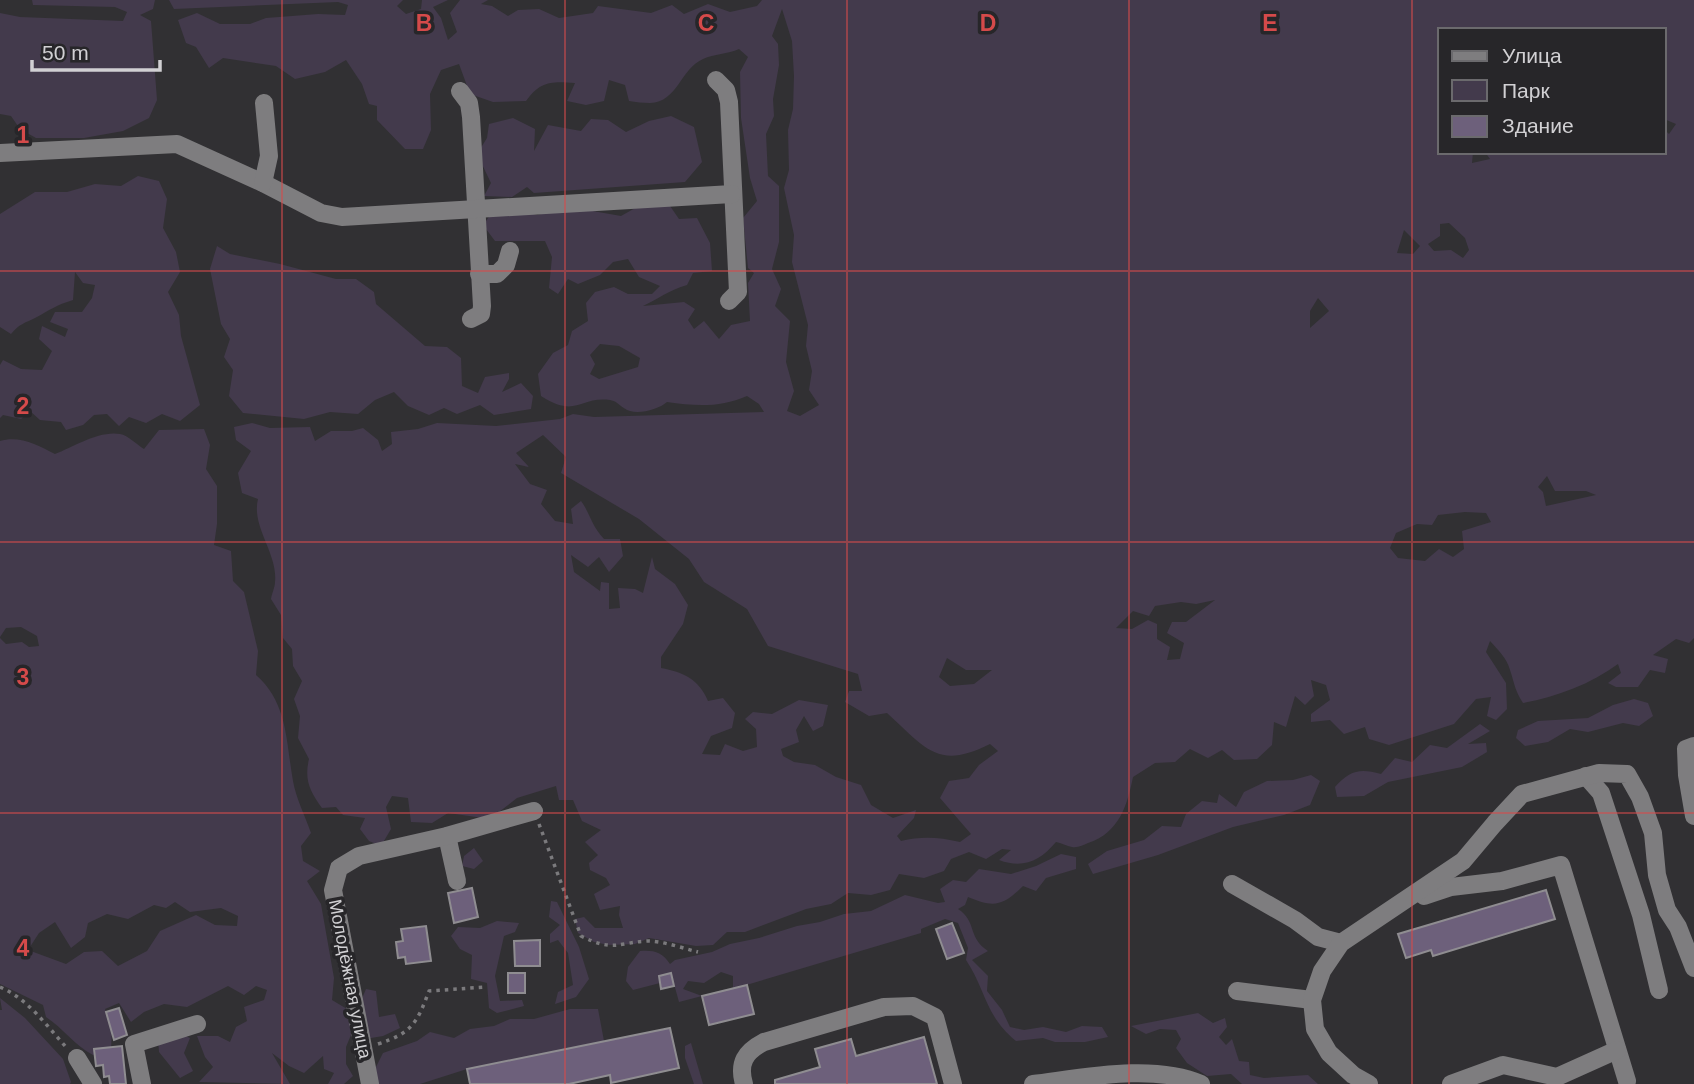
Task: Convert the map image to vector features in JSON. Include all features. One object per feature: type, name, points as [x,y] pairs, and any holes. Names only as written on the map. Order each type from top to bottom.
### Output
[{"type":"street","points":[[716,80],[726,90],[729,102],[738,292],[729,302]]},
{"type":"street","points":[[460,92],[470,103],[476,208],[481,314],[471,319]]},
{"type":"street","points":[[263,183],[269,156],[264,103]]},
{"type":"street","points":[[0,153],[177,144],[321,213],[342,217],[732,194]]},
{"type":"street","points":[[479,274],[497,274],[506,265],[510,251]]},
{"type":"street","points":[[1694,746],[1686,749],[1686,775],[1694,816]]},
{"type":"street","points":[[1368,1084],[1353,1075],[1329,1053],[1315,1029],[1312,1000],[1322,971],[1341,943],[1463,862],[1522,794],[1599,773],[1627,774],[1640,797],[1653,833],[1657,875],[1667,910],[1678,927],[1694,968]]},
{"type":"street","points":[[1586,776],[1601,793],[1641,915],[1659,990]]},
{"type":"street","name":"Молодёжная улица","points":[[369,1084],[333,890],[339,868],[359,856],[447,836],[534,811]]},
{"type":"street","points":[[447,836],[457,881]]},
{"type":"street","points":[[1406,901],[1451,887],[1502,880],[1561,865],[1627,1081]]},
{"type":"street","points":[[1232,884],[1295,920],[1318,937],[1341,943]]},
{"type":"street","points":[[1237,991],[1312,1000]]},
{"type":"street","points":[[744,1084],[741,1071],[744,1057],[751,1049],[764,1042],[884,1007],[914,1006],[935,1017],[953,1084]]},
{"type":"street","points":[[142,1084],[134,1044],[197,1024]]},
{"type":"street","points":[[1451,1084],[1503,1065],[1557,1077],[1617,1050]]},
{"type":"street","points":[[77,1058],[93,1084]]},
{"type":"street","points":[[1032,1084],[1118,1074],[1165,1075],[1201,1084]]},
{"type":"path","points":[[534,811],[582,936],[615,947],[649,941],[698,952]]},
{"type":"path","points":[[0,987],[32,1008],[77,1058]]},
{"type":"path","points":[[363,1049],[400,1037],[412,1026],[429,991],[486,987]]},
{"type":"green space","points":[[32,0],[155,0],[153,9],[140,15],[151,21],[157,100],[149,118],[123,131],[84,138],[36,138],[20,129],[11,116],[0,114],[0,13],[20,17],[123,21],[127,12],[115,7],[33,5]]},
{"type":"green space","points":[[169,0],[403,0],[397,6],[406,14],[421,9],[422,0],[448,0],[433,7],[441,18],[448,40],[457,32],[450,13],[460,0],[488,0],[481,4],[492,6],[508,16],[518,10],[539,9],[559,18],[593,13],[598,6],[651,13],[672,5],[684,14],[708,4],[730,12],[757,6],[762,0],[1694,0],[1694,638],[1689,643],[1676,639],[1653,655],[1668,659],[1665,673],[1650,670],[1638,687],[1616,687],[1608,683],[1621,673],[1618,664],[1573,689],[1523,703],[1507,662],[1490,641],[1486,652],[1506,683],[1507,709],[1496,720],[1487,716],[1491,697],[1476,699],[1454,724],[1389,745],[1369,739],[1365,727],[1344,734],[1330,720],[1311,722],[1311,714],[1330,700],[1326,685],[1311,680],[1314,696],[1305,705],[1295,696],[1286,727],[1274,722],[1272,745],[1257,759],[1234,760],[1222,750],[1208,758],[1190,749],[1175,762],[1155,763],[1133,777],[1120,817],[1107,833],[1099,838],[1076,847],[1056,842],[1044,854],[1030,862],[1016,864],[999,860],[1011,850],[1002,849],[986,859],[969,852],[951,859],[944,871],[924,878],[899,874],[890,890],[871,895],[848,893],[831,904],[806,909],[745,932],[727,932],[713,945],[696,946],[649,938],[635,944],[609,945],[594,942],[578,933],[575,919],[584,917],[595,928],[623,928],[619,915],[620,906],[600,910],[594,894],[610,885],[606,878],[590,870],[589,863],[598,855],[585,842],[601,830],[582,821],[573,800],[559,800],[556,786],[517,798],[490,819],[448,813],[432,823],[411,822],[408,798],[392,796],[386,807],[391,829],[381,846],[369,841],[360,829],[365,818],[343,815],[336,807],[322,808],[309,785],[309,759],[298,738],[300,716],[294,699],[302,681],[293,666],[292,649],[283,638],[281,615],[271,599],[275,571],[258,520],[258,499],[242,493],[238,473],[251,451],[236,440],[234,427],[252,423],[270,428],[310,427],[315,441],[331,431],[363,428],[378,440],[382,451],[392,444],[391,432],[418,429],[437,423],[496,426],[560,419],[573,414],[594,417],[764,412],[759,404],[747,396],[727,403],[707,405],[667,402],[655,409],[634,412],[610,400],[563,406],[541,396],[538,374],[553,353],[568,345],[572,331],[588,321],[586,303],[595,292],[614,287],[628,294],[652,294],[660,286],[639,277],[628,259],[613,262],[600,275],[578,284],[568,279],[558,294],[549,288],[552,257],[545,241],[495,241],[483,225],[491,214],[519,210],[537,215],[570,207],[621,216],[637,207],[670,206],[679,219],[697,218],[710,243],[712,271],[693,273],[687,285],[643,306],[684,302],[695,309],[688,320],[694,329],[704,321],[719,339],[731,325],[750,321],[748,283],[754,273],[748,268],[743,218],[757,201],[750,178],[741,118],[740,72],[748,57],[739,49],[703,59],[689,70],[667,97],[650,103],[629,101],[625,85],[609,80],[604,101],[586,105],[567,101],[575,83],[567,82],[542,86],[526,101],[493,102],[470,94],[459,64],[441,70],[430,94],[431,130],[423,149],[405,149],[377,120],[377,106],[369,104],[362,84],[346,60],[325,72],[295,79],[276,66],[223,58],[209,68],[196,47],[186,43],[178,20],[197,13],[220,24],[250,24],[266,18],[318,14],[345,15],[348,5],[338,2],[174,9]],"holes":[[[782,9],[792,41],[794,76],[793,109],[788,130],[789,170],[784,188],[794,235],[792,262],[808,325],[806,346],[812,371],[809,390],[819,405],[800,416],[787,411],[794,391],[786,362],[790,321],[775,306],[781,289],[772,269],[779,242],[779,186],[768,176],[766,134],[774,116],[773,99],[779,65],[778,44],[772,36]],[[1449,223],[1465,238],[1469,250],[1463,258],[1451,250],[1434,251],[1428,244],[1440,236],[1440,224]],[[1404,230],[1420,246],[1413,254],[1397,253]],[[1318,298],[1329,311],[1310,328],[1310,311]],[[600,344],[619,346],[640,358],[638,367],[599,379],[590,374],[595,364],[590,355]],[[543,435],[566,457],[561,473],[639,519],[689,559],[704,582],[747,609],[768,646],[858,674],[862,691],[849,691],[845,702],[869,716],[887,713],[922,745],[944,755],[972,752],[990,744],[998,751],[979,765],[969,778],[949,781],[940,798],[971,834],[960,842],[930,838],[901,841],[897,836],[914,818],[916,810],[893,818],[871,805],[861,785],[836,777],[815,765],[794,762],[783,756],[781,749],[799,742],[796,730],[804,716],[813,731],[823,726],[828,705],[799,700],[772,714],[753,712],[745,719],[756,729],[757,747],[743,751],[725,744],[720,755],[702,754],[711,736],[732,728],[735,713],[723,698],[708,701],[695,682],[661,668],[661,657],[683,624],[688,605],[675,584],[655,569],[652,557],[643,593],[635,589],[618,588],[620,608],[609,609],[609,583],[601,582],[600,591],[574,572],[571,555],[588,567],[599,557],[609,572],[623,556],[620,539],[604,539],[581,501],[571,509],[573,524],[555,521],[541,504],[547,490],[530,484],[515,464],[529,467],[516,453]],[[1547,476],[1555,491],[1586,491],[1596,495],[1546,506],[1543,492],[1538,487]],[[1465,512],[1486,513],[1491,522],[1462,531],[1464,549],[1453,557],[1439,549],[1425,561],[1398,558],[1390,548],[1396,533],[1417,524],[1432,525],[1438,515]],[[1215,600],[1186,622],[1172,622],[1167,633],[1184,643],[1180,659],[1167,660],[1170,647],[1157,639],[1157,624],[1148,620],[1132,629],[1116,628],[1133,611],[1149,616],[1155,606],[1181,602],[1196,604]],[[947,658],[966,670],[992,670],[974,684],[950,686],[939,677]]]},
{"type":"green space","points":[[671,116],[694,127],[702,162],[685,182],[534,193],[527,187],[512,197],[484,196],[491,183],[477,154],[487,138],[489,124],[513,118],[535,129],[534,151],[548,125],[581,131],[591,119],[608,120],[626,132],[649,121]]},
{"type":"green space","points":[[138,176],[159,181],[167,199],[163,228],[176,252],[180,272],[168,292],[179,315],[181,336],[200,405],[180,421],[162,414],[146,423],[129,417],[119,426],[107,414],[94,415],[83,425],[66,430],[61,422],[40,420],[30,411],[21,419],[3,415],[0,418],[0,365],[3,360],[21,369],[42,370],[52,351],[39,339],[42,326],[65,337],[68,329],[50,322],[55,312],[82,312],[92,298],[95,285],[83,283],[75,272],[73,300],[22,324],[11,334],[0,327],[0,214],[35,192],[67,192],[95,184],[121,186]]},
{"type":"green space","points":[[217,246],[230,254],[336,279],[356,279],[374,292],[376,304],[425,346],[447,347],[461,358],[462,386],[478,393],[485,377],[509,373],[502,392],[521,383],[533,396],[531,409],[494,415],[480,405],[457,414],[444,408],[429,415],[408,406],[394,392],[375,400],[358,414],[330,412],[304,419],[243,413],[229,396],[233,370],[224,357],[230,339],[221,324],[210,269]]},
{"type":"green space","points":[[204,429],[210,445],[206,469],[217,486],[214,545],[231,551],[233,581],[244,592],[258,651],[256,675],[274,698],[280,711],[294,787],[311,833],[301,846],[303,861],[320,871],[307,881],[321,904],[334,978],[332,1000],[347,1009],[353,1030],[346,1047],[346,1064],[353,1076],[344,1084],[328,1084],[334,1073],[324,1069],[323,1056],[304,1073],[272,1053],[290,1084],[199,1082],[213,1067],[205,1057],[197,1036],[218,1036],[230,1042],[236,1027],[247,1021],[244,1007],[264,1000],[267,990],[256,986],[244,995],[228,986],[187,1007],[164,1004],[144,1012],[131,1022],[119,1003],[105,1009],[112,1029],[111,1050],[93,1055],[46,1017],[43,1005],[0,984],[0,638],[6,644],[22,642],[29,647],[39,646],[37,636],[21,627],[6,628],[0,637],[0,441],[21,440],[55,454],[95,437],[112,433],[126,436],[144,449],[159,430]],"holes":[[[175,902],[190,912],[221,908],[238,916],[237,926],[215,925],[196,915],[160,931],[147,951],[118,966],[102,951],[84,952],[66,964],[28,950],[39,933],[55,922],[71,948],[85,937],[88,923],[107,914],[128,919],[154,905],[166,908]]]},
{"type":"green space","points":[[1634,699],[1648,703],[1653,716],[1639,726],[1623,723],[1588,732],[1570,729],[1548,742],[1525,746],[1516,738],[1518,730],[1538,721],[1588,718],[1613,705]]},
{"type":"green space","points":[[1480,724],[1490,731],[1468,744],[1486,743],[1487,752],[1462,767],[1388,782],[1364,796],[1337,797],[1335,787],[1351,774],[1367,771],[1381,774],[1395,758],[1412,762],[1430,745],[1447,748]]},
{"type":"green space","points":[[1311,775],[1320,781],[1310,805],[1284,815],[1233,827],[1158,855],[1093,874],[1088,864],[1107,851],[1144,840],[1162,826],[1181,827],[1186,814],[1202,801],[1217,803],[1219,794],[1236,807],[1244,792],[1267,781],[1293,780]]},
{"type":"green space","points":[[474,848],[483,861],[474,869],[462,866],[464,856]]},
{"type":"green space","points":[[1061,854],[1076,857],[1076,869],[1046,878],[1036,891],[1023,886],[1010,898],[998,903],[985,903],[968,897],[965,905],[958,909],[968,919],[981,946],[988,951],[972,960],[988,976],[987,991],[1002,1010],[1010,1027],[1024,1030],[1043,1027],[1066,1032],[1082,1026],[1102,1027],[1108,1037],[1085,1042],[1055,1042],[1043,1038],[1016,1041],[998,1022],[966,960],[968,948],[958,923],[945,919],[921,929],[921,933],[733,989],[733,976],[721,972],[704,983],[688,981],[683,989],[702,996],[679,1002],[671,973],[659,976],[660,983],[633,990],[626,981],[628,967],[640,951],[657,953],[670,964],[675,960],[712,952],[730,944],[797,926],[844,914],[871,911],[905,895],[938,903],[945,902],[940,889],[953,880],[966,882],[979,869],[1011,874]]},
{"type":"green space","points":[[551,901],[557,902],[579,947],[589,979],[576,997],[555,1004],[558,992],[573,985],[568,953],[558,940],[550,943],[550,934],[560,925],[549,917]]},
{"type":"green space","points":[[497,921],[519,923],[515,932],[504,936],[495,976],[500,1001],[522,1000],[524,1006],[497,1013],[489,1008],[487,983],[471,979],[472,955],[460,949],[451,936],[458,927],[480,928]]},
{"type":"green space","points":[[366,989],[376,991],[379,1017],[395,1014],[400,1028],[383,1036],[365,1039],[358,1008]]},
{"type":"green space","points":[[0,998],[25,1018],[63,1059],[70,1084],[0,1084]]},
{"type":"green space","points":[[570,1009],[598,1009],[604,1041],[467,1069],[420,1084],[375,1084],[374,1071],[383,1053],[417,1041],[430,1032],[454,1038],[470,1029],[494,1026],[510,1019],[534,1019]]},
{"type":"green space","points":[[1198,1013],[1213,1023],[1225,1018],[1227,1027],[1219,1037],[1226,1045],[1232,1039],[1239,1061],[1249,1062],[1250,1075],[1264,1078],[1308,1075],[1318,1084],[1242,1084],[1231,1074],[1207,1076],[1187,1063],[1176,1048],[1181,1039],[1176,1030],[1160,1029],[1146,1034],[1131,1026]]},
{"type":"green space","points":[[176,1032],[190,1038],[184,1053],[193,1071],[180,1078],[159,1052],[158,1038]]},
{"type":"green space","points":[[691,1043],[703,1084],[694,1084],[685,1058],[685,1046]]},
{"type":"building","points":[[472,888],[478,917],[454,923],[448,893]]},
{"type":"building","points":[[1546,890],[1555,919],[1433,956],[1431,950],[1406,958],[1398,934]]},
{"type":"building","points":[[952,923],[964,953],[947,959],[936,929]]},
{"type":"building","points":[[426,926],[431,961],[406,964],[405,957],[398,958],[396,942],[403,941],[401,929]]},
{"type":"building","points":[[540,940],[540,966],[515,966],[514,941]]},
{"type":"building","points":[[508,973],[525,973],[525,993],[508,993]]},
{"type":"building","points":[[671,973],[674,986],[661,989],[659,976]]},
{"type":"building","points":[[747,985],[754,1014],[709,1025],[702,996]]},
{"type":"building","points":[[119,1008],[127,1035],[114,1040],[106,1012]]},
{"type":"building","points":[[670,1028],[679,1068],[611,1083],[610,1075],[569,1084],[470,1084],[467,1069]]},
{"type":"building","points":[[924,1037],[937,1084],[775,1084],[775,1080],[820,1067],[815,1049],[851,1039],[856,1056]]},
{"type":"building","points":[[122,1046],[126,1084],[110,1084],[109,1076],[104,1077],[103,1065],[96,1066],[94,1049]]}]
